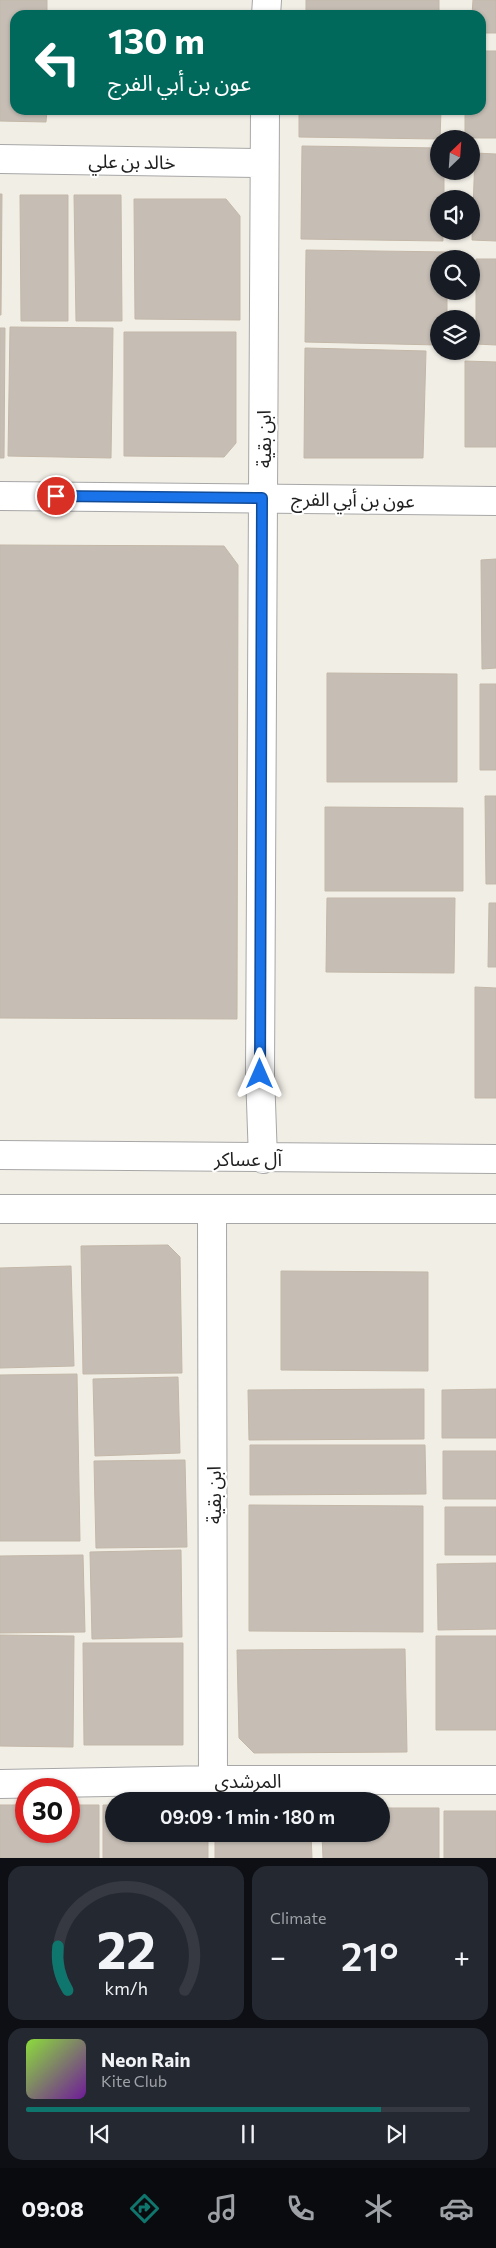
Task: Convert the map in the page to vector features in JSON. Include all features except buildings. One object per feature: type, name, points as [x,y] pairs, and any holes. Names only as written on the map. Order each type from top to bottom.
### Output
[{"type":"street","name":"ابن بقية","points":[[264,115],[260,1074],[264,1159]]},
{"type":"street","name":"خالد بن علي","points":[[0,159],[264,163]]},
{"type":"street","name":"عون بن أبي الفرج","points":[[0,496],[496,501]]},
{"type":"street","name":"آل عساكر","points":[[0,1156],[496,1159]]},
{"type":"street","points":[[0,1208],[212,1210],[496,1209]]},
{"type":"street","name":"ابن بقية","points":[[212,1210],[213,1780]]},
{"type":"street","name":"المرشدي","points":[[0,1784],[213,1780],[496,1780]]},
{"type":"route","points":[[56,496],[262,498],[260,1074]]}]
